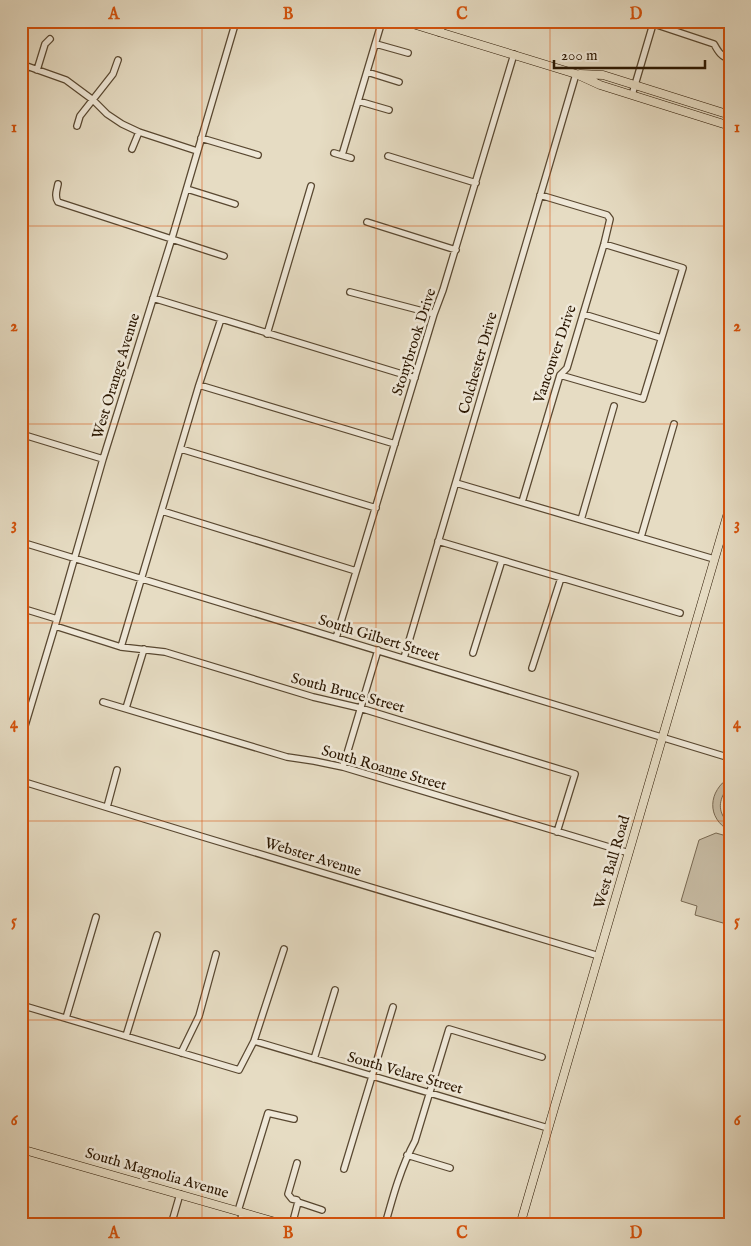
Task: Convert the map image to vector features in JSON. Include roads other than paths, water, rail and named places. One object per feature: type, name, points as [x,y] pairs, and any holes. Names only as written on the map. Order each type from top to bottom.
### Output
[{"type":"main road","points":[[403,21],[514,54],[576,74],[600,85],[730,126]]},
{"type":"main road","points":[[576,74],[603,75],[730,115]]},
{"type":"main road","name":"West Ball Road","points":[[520,1225],[730,506]]},
{"type":"main road","name":"South Magnolia Avenue","points":[[21,1149],[286,1225]]},
{"type":"street","name":"West Orange Avenue","points":[[21,739],[236,21]]},
{"type":"street","points":[[342,155],[382,21]]},
{"type":"street","points":[[440,33],[444,21]]},
{"type":"street","points":[[645,21],[714,44],[724,58],[730,59]]},
{"type":"street","points":[[632,95],[654,24]]},
{"type":"street","points":[[37,70],[45,44],[50,39]]},
{"type":"street","points":[[376,44],[408,53]]},
{"type":"street","name":"Stonybrook Drive","points":[[336,638],[434,314],[444,290],[514,54]]},
{"type":"street","points":[[77,126],[80,116],[113,74],[118,60]]},
{"type":"street","points":[[21,82],[24,65],[66,80],[122,124],[139,132],[198,151]]},
{"type":"street","points":[[367,72],[399,82]]},
{"type":"street","name":"Colchester Drive","points":[[404,658],[576,74]]},
{"type":"street","points":[[358,101],[389,110]]},
{"type":"street","points":[[132,149],[139,132]]},
{"type":"street","points":[[201,138],[258,155]]},
{"type":"street","points":[[334,153],[351,158]]},
{"type":"street","points":[[388,156],[476,183]]},
{"type":"street","points":[[58,184],[56,195],[58,202],[224,256]]},
{"type":"street","points":[[267,334],[311,186]]},
{"type":"street","points":[[186,189],[235,204]]},
{"type":"street","name":"Vancouver Drive","points":[[522,502],[560,375],[567,368],[610,219],[607,215],[540,195]]},
{"type":"street","points":[[367,222],[456,250]]},
{"type":"street","points":[[560,375],[643,399],[682,268],[604,244]]},
{"type":"street","points":[[350,292],[434,314]]},
{"type":"street","points":[[153,298],[415,378]]},
{"type":"street","points":[[583,314],[661,338]]},
{"type":"street","points":[[121,647],[199,385],[221,319]]},
{"type":"street","points":[[199,385],[395,444]]},
{"type":"street","points":[[581,520],[614,406]]},
{"type":"street","points":[[641,537],[674,424]]},
{"type":"street","points":[[21,434],[104,459]]},
{"type":"street","points":[[180,448],[376,508]]},
{"type":"street","points":[[456,483],[714,559]]},
{"type":"street","points":[[162,511],[356,572]]},
{"type":"street","points":[[438,541],[680,613]]},
{"type":"street","name":"South Gilbert Street","points":[[21,542],[730,758]]},
{"type":"street","points":[[473,652],[502,560]]},
{"type":"street","points":[[532,668],[560,578]]},
{"type":"street","points":[[21,608],[57,619]]},
{"type":"street","name":"South Bruce Street","points":[[55,626],[121,647],[165,652],[313,697],[360,708],[574,774],[557,832]]},
{"type":"street","points":[[126,708],[144,649]]},
{"type":"street","points":[[343,768],[378,650]]},
{"type":"street","name":"South Roanne Street","points":[[103,702],[287,757],[343,768],[629,853]]},
{"type":"street","points":[[107,807],[117,770]]},
{"type":"street","name":"Webster Avenue","points":[[21,781],[599,956]]},
{"type":"street","points":[[66,1018],[96,916]]},
{"type":"street","points":[[126,1036],[157,935]]},
{"type":"street","points":[[21,1005],[239,1070],[254,1041],[284,948]]},
{"type":"street","points":[[181,1053],[198,1016],[216,954]]},
{"type":"street","points":[[314,1059],[335,990]]},
{"type":"street","points":[[344,1169],[393,1007]]},
{"type":"street","points":[[385,1225],[398,1179],[407,1155],[415,1141],[449,1029],[542,1057]]},
{"type":"street","name":"South Velare Street","points":[[254,1041],[548,1128]]},
{"type":"street","points":[[239,1225],[240,1211],[268,1113],[294,1119]]},
{"type":"street","points":[[407,1155],[450,1168]]},
{"type":"street","points":[[297,1163],[288,1194],[292,1199],[298,1200],[298,1202],[322,1210]]},
{"type":"street","points":[[171,1225],[180,1194]]},
{"type":"street","points":[[292,1225],[298,1202]]}]
